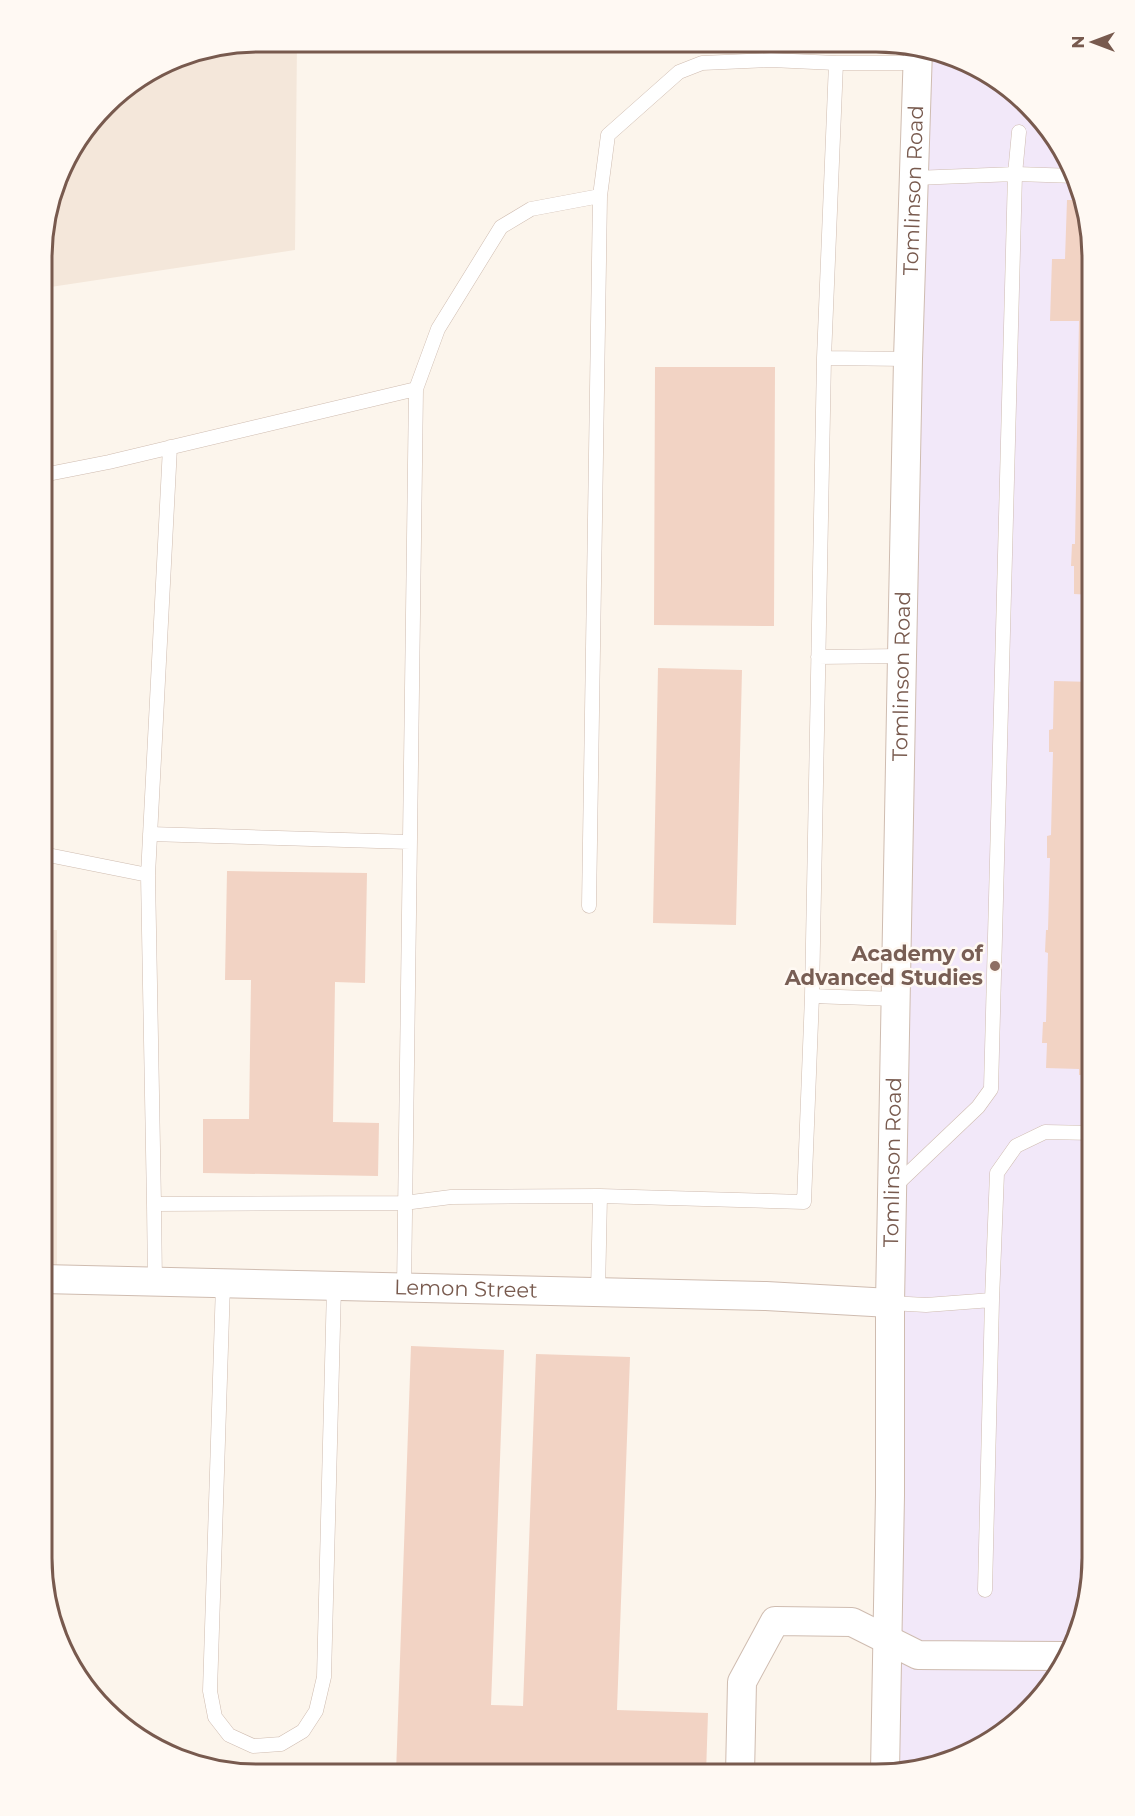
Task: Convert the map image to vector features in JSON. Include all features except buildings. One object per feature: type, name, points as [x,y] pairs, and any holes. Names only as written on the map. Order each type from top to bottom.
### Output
[{"type":"street","name":"Tomlinson Road","points":[[887,1640],[890,1303],[894,1188],[902,656],[908,359],[918,57]]},
{"type":"street","name":"Lemon Street","points":[[52,1279],[766,1296],[890,1303]]},
{"type":"street","points":[[740,1764],[742,1682],[775,1621],[852,1622],[918,1655],[1058,1656]]},
{"type":"street","points":[[885,1763],[887,1640]]},
{"type":"lane","points":[[589,906],[600,196],[608,135],[679,72],[702,63],[771,60],[836,63],[914,56]]},
{"type":"lane","points":[[154,1204],[404,1203],[451,1197],[600,1196],[804,1202],[812,996],[824,358],[836,63]]},
{"type":"lane","points":[[894,1188],[978,1107],[991,1089],[1014,174],[1019,132]]},
{"type":"lane","points":[[914,178],[1014,174],[1065,176]]},
{"type":"lane","points":[[404,1289],[416,389],[438,329],[501,226],[531,209],[600,196]]},
{"type":"lane","points":[[824,358],[908,359]]},
{"type":"lane","points":[[52,473],[416,389]]},
{"type":"lane","points":[[155,1283],[148,875],[170,447]]},
{"type":"lane","points":[[818,657],[902,656]]},
{"type":"lane","points":[[150,834],[410,842]]},
{"type":"lane","points":[[52,856],[148,875]]},
{"type":"lane","points":[[812,996],[896,999]]},
{"type":"lane","points":[[985,1590],[997,1173],[1016,1146],[1045,1132],[1082,1133]]},
{"type":"lane","points":[[598,1292],[600,1196]]},
{"type":"lane","points":[[223,1284],[210,1691],[215,1717],[229,1735],[254,1746],[281,1744],[303,1731],[316,1711],[324,1677],[334,1287]]},
{"type":"lane","points":[[890,1303],[926,1305],[992,1300]]},
{"type":"shaded area","points":[[245,53],[297,53],[295,250],[52,287],[54,232],[63,192],[87,144],[123,104],[144,87],[180,68],[218,56]]},
{"type":"shaded area","name":"Academy of Advanced Studies","points":[[920,58],[955,68],[980,80],[1002,95],[1040,133],[1055,156],[1072,192],[1079,218],[1082,245],[1082,1571],[1079,1598],[1072,1624],[1061,1649],[1040,1683],[1022,1703],[1002,1721],[955,1748],[917,1760],[885,1763]]},
{"type":"shaded area","points":[[52,930],[57,930],[57,1272],[52,1272]]},
{"type":"place","name":"Academy of Advanced Studies","points":[[995,966]]}]
